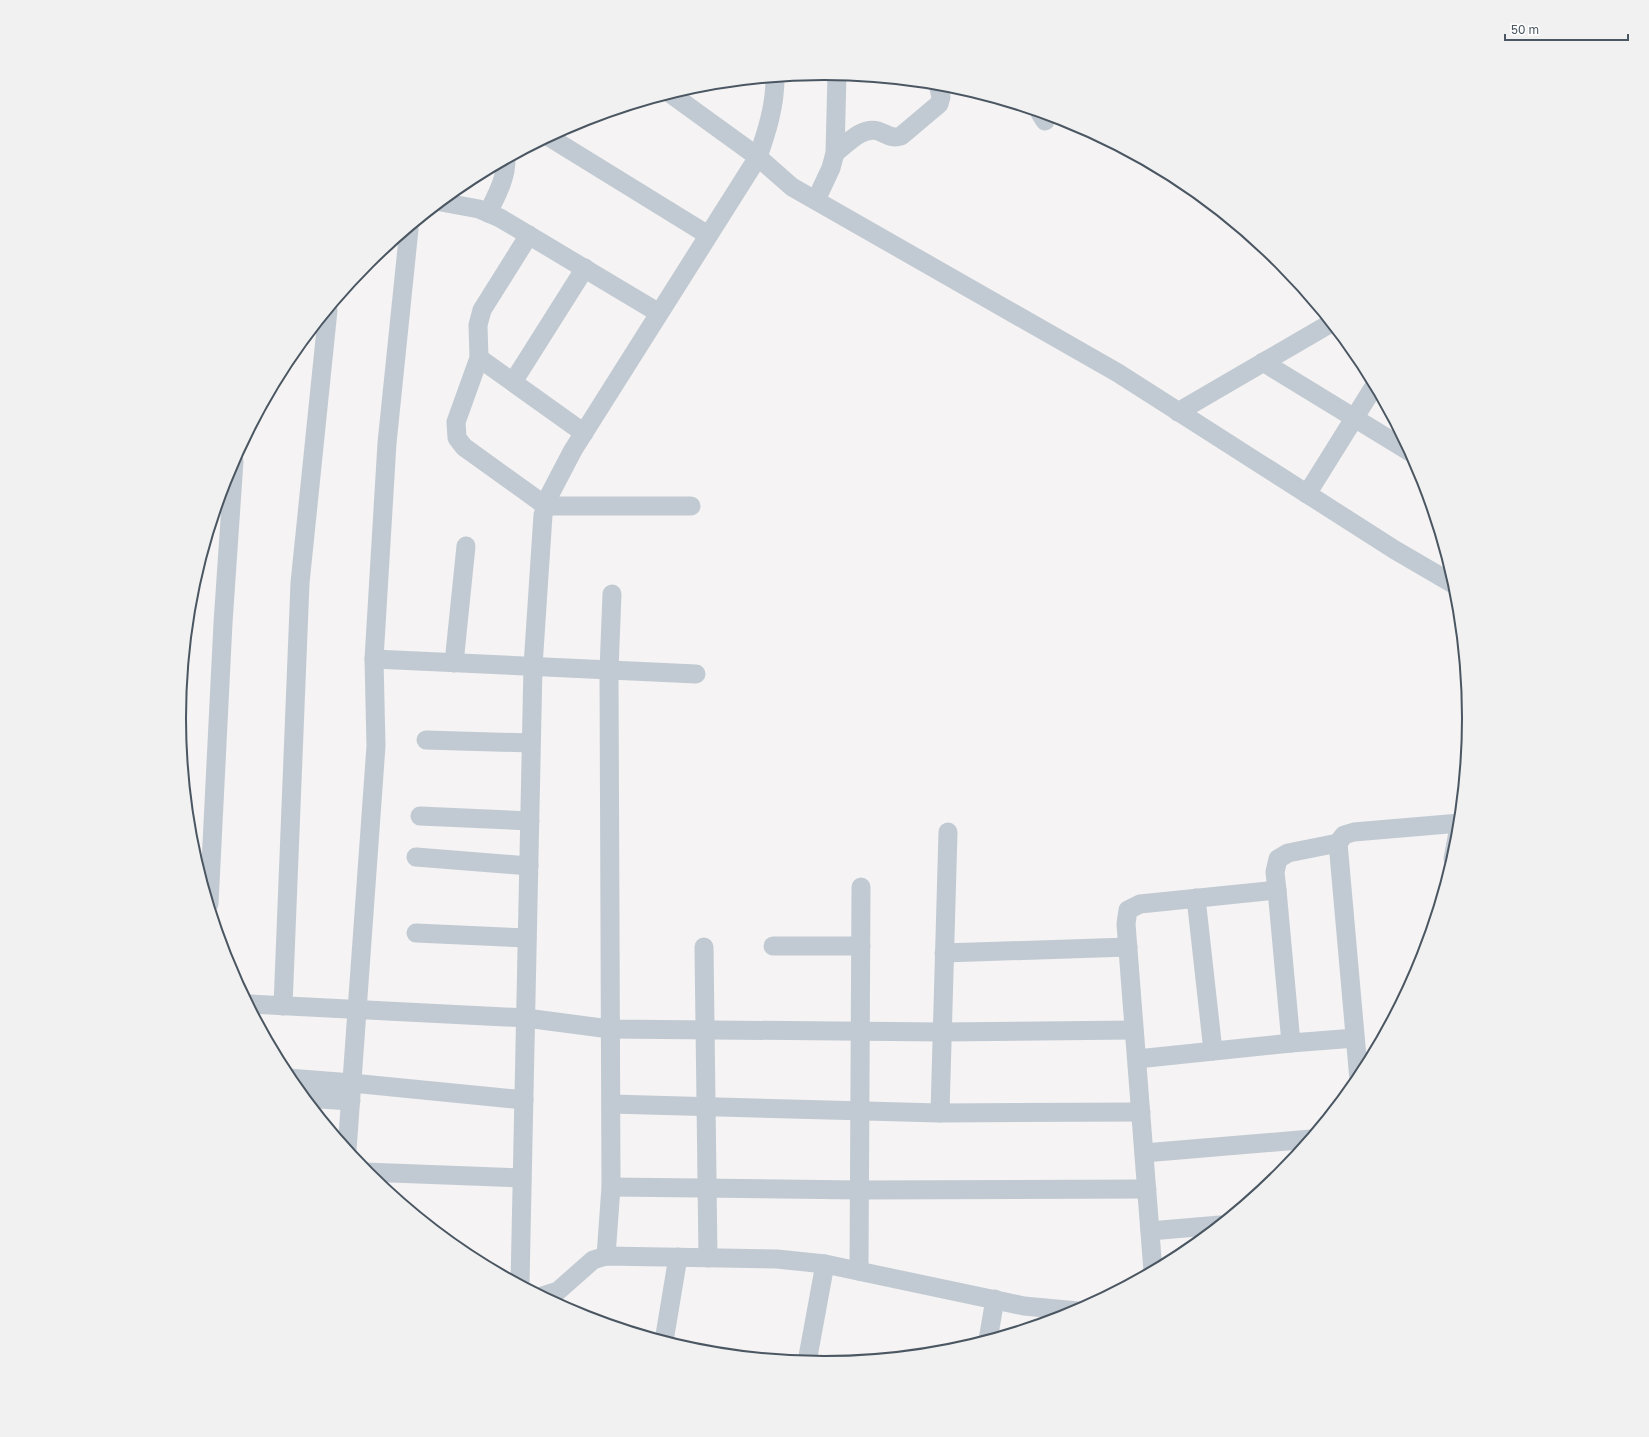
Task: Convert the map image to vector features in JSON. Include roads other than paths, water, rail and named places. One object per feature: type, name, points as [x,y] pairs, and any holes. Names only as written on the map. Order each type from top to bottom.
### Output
[{"type":"street","points":[[816,200],[831,168],[835,153],[837,80]]},
{"type":"street","points":[[520,1279],[533,666],[543,515],[550,494],[573,450],[758,157],[769,124],[775,94],[775,82]]},
{"type":"street","points":[[835,153],[859,134],[868,130],[877,131],[894,138],[902,136],[939,104],[941,97],[939,90]]},
{"type":"street","points":[[676,98],[758,157],[792,187],[1118,373],[1395,550],[1448,581]]},
{"type":"street","points":[[554,141],[708,235]]},
{"type":"street","points":[[488,213],[502,184],[506,165]]},
{"type":"street","points":[[448,203],[479,209],[500,218],[659,313]]},
{"type":"street","points":[[348,1143],[376,746],[374,659],[387,443],[408,234]]},
{"type":"street","points":[[529,235],[482,310],[478,325],[479,358],[456,422],[457,438],[464,447],[546,506],[692,506]]},
{"type":"street","points":[[512,382],[585,268]]},
{"type":"street","points":[[283,1006],[300,583],[327,319]]},
{"type":"street","points":[[1178,412],[1327,325]]},
{"type":"street","points":[[479,358],[584,433]]},
{"type":"street","points":[[1263,362],[1402,447]]},
{"type":"street","points":[[1307,494],[1372,390]]},
{"type":"street","points":[[211,892],[223,623],[233,480]]},
{"type":"street","points":[[454,663],[466,546]]},
{"type":"street","points":[[606,1256],[611,1186],[610,670],[612,594]]},
{"type":"street","points":[[374,659],[696,674]]},
{"type":"street","points":[[426,740],[531,743]]},
{"type":"street","points":[[420,816],[530,821]]},
{"type":"street","points":[[1291,1043],[1275,872],[1278,859],[1288,853],[1338,843],[1344,835],[1354,832],[1454,823]]},
{"type":"street","points":[[940,1113],[948,832]]},
{"type":"street","points":[[1338,843],[1358,1068]]},
{"type":"street","points":[[416,857],[529,866]]},
{"type":"street","points":[[859,1271],[861,887]]},
{"type":"street","points":[[1153,1266],[1126,924],[1128,910],[1140,904],[1277,890]]},
{"type":"street","points":[[1196,898],[1213,1051]]},
{"type":"street","points":[[416,933],[527,938]]},
{"type":"street","points":[[773,946],[861,946]]},
{"type":"street","points":[[704,947],[708,1258]]},
{"type":"street","points":[[944,953],[1128,947]]},
{"type":"street","points":[[254,1004],[526,1018],[610,1029],[942,1032],[1134,1030]]},
{"type":"street","points":[[1137,1059],[1355,1038]]},
{"type":"street","points":[[299,1081],[351,1092],[524,1100]]},
{"type":"street","points":[[311,1097],[351,1092]]},
{"type":"street","points":[[610,1104],[940,1113],[1141,1112]]},
{"type":"street","points":[[1144,1153],[1305,1139]]},
{"type":"street","points":[[376,1172],[522,1178]]},
{"type":"street","points":[[611,1186],[860,1190],[1147,1189]]},
{"type":"street","points":[[1150,1231],[1212,1226]]},
{"type":"street","points":[[549,1294],[558,1291],[593,1260],[606,1256],[777,1259],[825,1264],[1024,1306],[1064,1310]]},
{"type":"street","points":[[665,1336],[678,1257]]},
{"type":"street","points":[[808,1357],[825,1264]]},
{"type":"street","points":[[989,1335],[995,1299]]}]
